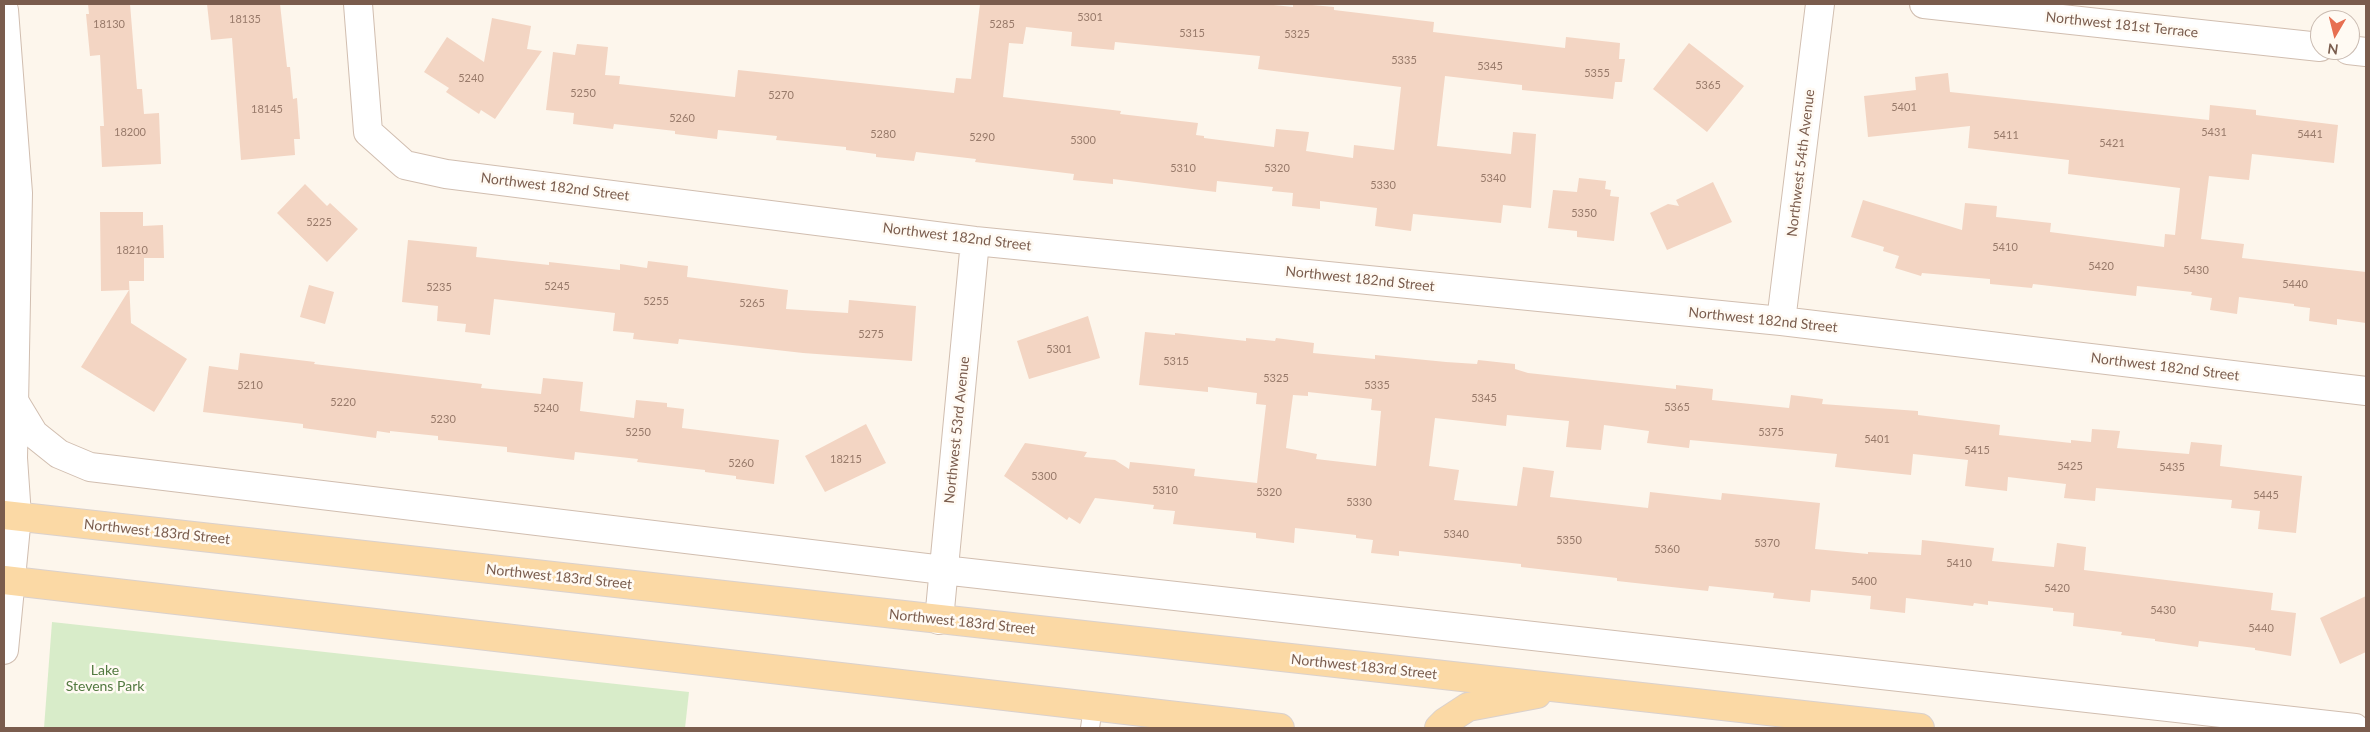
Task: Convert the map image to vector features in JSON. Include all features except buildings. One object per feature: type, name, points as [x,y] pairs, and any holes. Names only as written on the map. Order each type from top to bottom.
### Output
[{"type":"main road","name":"Northwest 183rd Street","points":[[10,515],[1920,728]]},
{"type":"main road","points":[[7,581],[1091,718],[1280,728]]},
{"type":"main road","points":[[1439,728],[1468,707],[1565,689]]},
{"type":"street","name":"Northwest 182nd Street","points":[[358,4],[368,132],[405,165],[446,174],[975,240],[1781,321],[2366,391]]},
{"type":"street","name":"Northwest 54th Avenue","points":[[1781,321],[1820,4]]},
{"type":"street","name":"Northwest 181st Terrace","points":[[1924,4],[2310,46]]},
{"type":"street","points":[[4,10],[18,193],[14,401],[8,458],[10,515],[4,632]]},
{"type":"street","name":"Northwest 53rd Avenue","points":[[939,620],[975,240]]},
{"type":"street","points":[[14,401],[34,434],[59,454],[90,467],[943,570],[2355,728]]},
{"type":"green space","name":"Lake Stevens Park","points":[[52,622],[689,692],[685,728],[44,728]]}]
